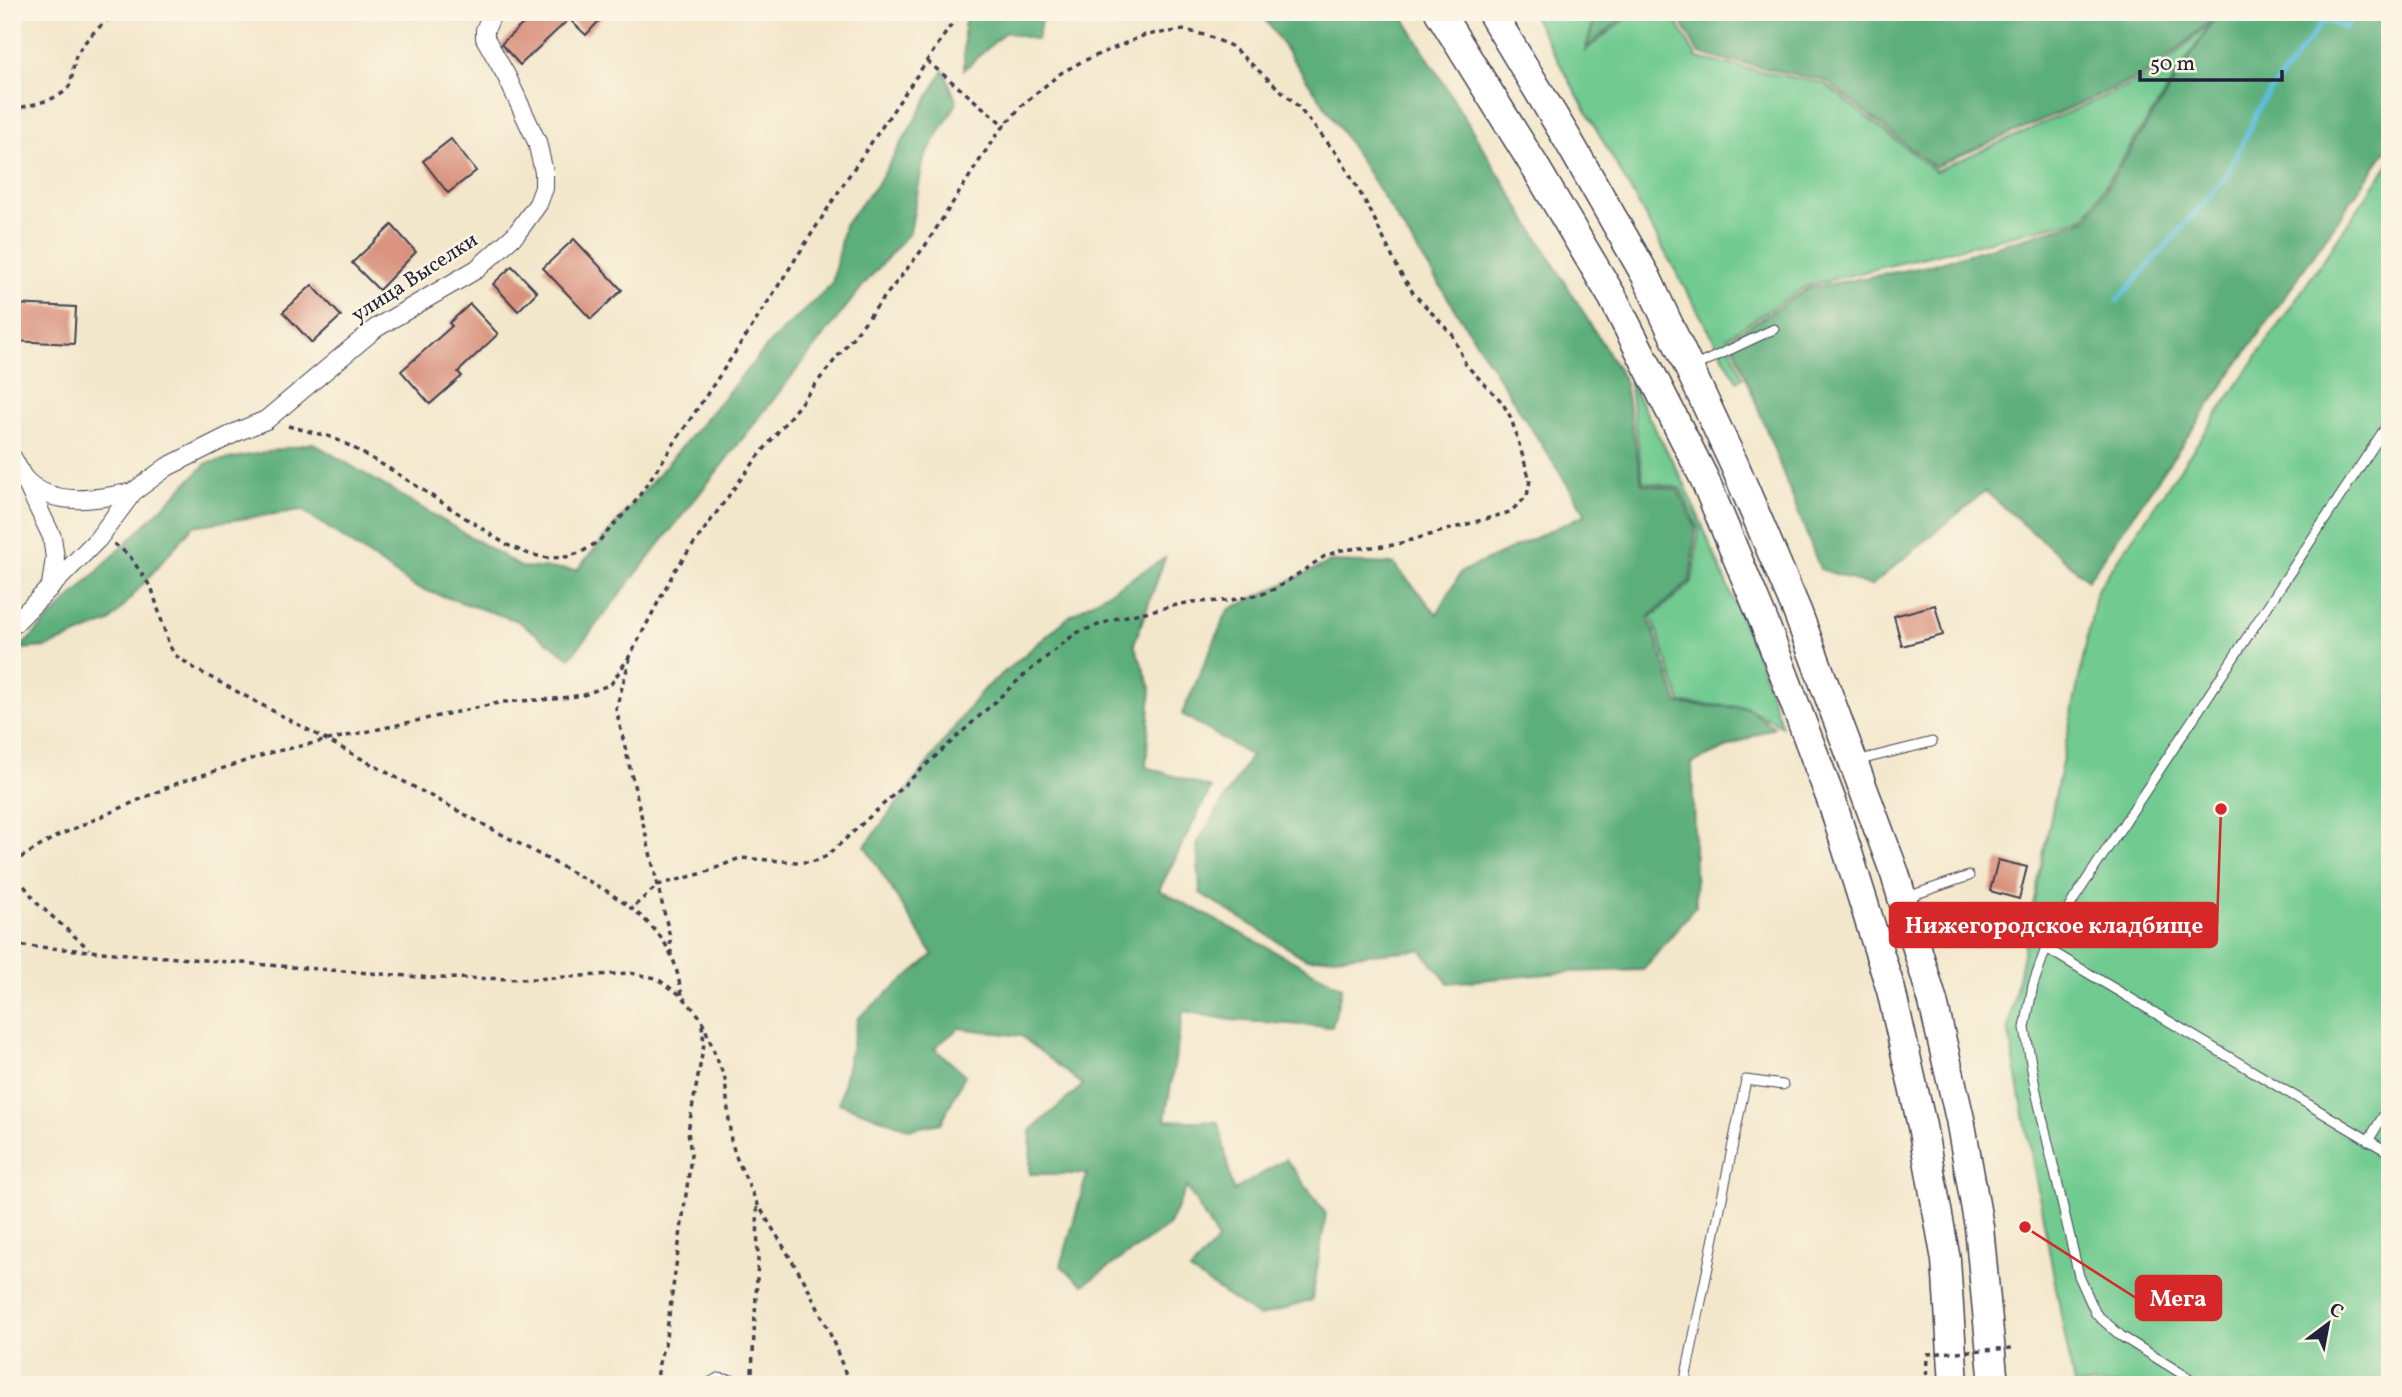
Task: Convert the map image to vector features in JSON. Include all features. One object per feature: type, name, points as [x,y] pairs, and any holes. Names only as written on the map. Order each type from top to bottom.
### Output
[{"type":"main road","points":[[1439,12],[1613,298],[1704,478],[1764,622],[1832,802],[1891,990],[1922,1126],[1946,1260],[1954,1385]]},
{"type":"main road","points":[[1491,12],[1646,276],[1734,464],[1797,611],[1854,762],[1903,899],[1933,1002],[1961,1119],[1979,1227],[1994,1385]]},
{"type":"street","name":"улица Выселки","points":[[133,492],[167,467],[265,420],[376,328],[477,269],[516,234],[538,204],[544,188],[544,172],[537,142],[507,77],[485,38],[488,20],[493,12]]},
{"type":"street","points":[[12,457],[52,537],[55,558],[51,585]]},
{"type":"street","points":[[23,477],[38,488],[57,496],[75,499],[99,499],[133,492]]},
{"type":"street","points":[[12,626],[98,539],[133,492]]},
{"type":"lane","points":[[1689,368],[1774,329]]},
{"type":"lane","points":[[2200,1385],[2121,1336],[2096,1314],[2079,1276],[2035,1087],[2025,1028],[2033,985],[2046,948],[2081,887],[2390,421]]},
{"type":"lane","points":[[1854,762],[1932,741]]},
{"type":"lane","points":[[1903,899],[1969,876]]},
{"type":"lane","points":[[2046,948],[2390,1153]]},
{"type":"lane","points":[[1684,1385],[1746,1080],[1783,1085]]},
{"type":"lane","points":[[2368,1141],[2390,1105]]},
{"type":"lane","points":[[705,1385],[718,1378],[764,1385]]},
{"type":"path","points":[[12,110],[64,92],[70,85],[73,61],[80,48],[116,12]]},
{"type":"path","points":[[265,420],[331,437],[350,446],[507,545],[547,558],[566,557],[582,552],[599,541],[635,502],[848,177],[960,12]]},
{"type":"path","points":[[12,863],[55,837],[175,784],[273,752],[503,702],[584,695],[611,684],[631,654],[675,570],[743,475],[925,246],[994,138],[1024,103],[1061,73],[1146,35],[1185,30],[1208,36],[1231,47],[1295,103],[1340,158],[1370,210],[1399,271],[1414,294],[1452,334],[1466,365],[1502,402],[1511,418],[1530,480],[1527,496],[1510,512],[1497,516],[1394,545],[1340,550],[1325,556],[1277,588],[1263,594],[1226,601],[1191,602],[1118,618],[1076,633],[1023,676],[827,856],[812,862],[740,858],[704,873],[658,886],[632,908]]},
{"type":"path","points":[[927,61],[1005,125]]},
{"type":"path","points":[[98,539],[114,544],[129,555],[152,589],[169,645],[175,655],[197,670],[605,890],[632,908],[657,934],[672,955]]},
{"type":"path","points":[[631,654],[616,709],[682,996]]},
{"type":"path","points":[[12,870],[38,904],[90,950]]},
{"type":"path","points":[[12,945],[433,978],[534,979],[630,973],[656,978],[682,996],[701,1018],[725,1079],[731,1141],[757,1203],[805,1282],[829,1331],[850,1385]]},
{"type":"path","points":[[658,1385],[657,1374],[666,1344],[691,1155],[688,1131],[704,1044],[701,1018]]},
{"type":"path","points":[[751,1382],[758,1259],[757,1203]]},
{"type":"path","points":[[1926,1385],[1927,1354],[2012,1348]]},
{"type":"green space","points":[[970,12],[1043,12],[1037,40],[1005,32],[964,70],[964,25]]},
{"type":"green space","points":[[1260,12],[1400,12],[1624,379],[1642,484],[1678,490],[1696,528],[1690,581],[1649,617],[1678,704],[1747,708],[1774,727],[1692,763],[1696,906],[1643,970],[1569,972],[1448,983],[1421,950],[1306,959],[1200,893],[1197,843],[1251,756],[1182,714],[1228,610],[1330,562],[1394,564],[1437,614],[1461,572],[1586,514],[1329,112]]},
{"type":"green space","points":[[1531,12],[1596,12],[1585,51],[1634,12],[1671,12],[1697,58],[1825,84],[1935,171],[2153,75],[2211,22],[2084,218],[1806,286],[1727,337],[1743,378],[1737,381]]},
{"type":"green space","points":[[1597,12],[1630,12],[1586,48]]},
{"type":"green space","points":[[1676,12],[2390,12],[2390,145],[2088,580],[1985,491],[1871,586],[1820,569],[1731,338],[1808,288],[1923,267],[2086,220],[2217,15],[2150,73],[1934,167],[1826,81],[1699,54]]},
{"type":"green space","points":[[944,70],[957,103],[924,158],[910,232],[866,282],[570,658],[518,621],[415,587],[302,510],[193,526],[110,622],[47,647],[19,649],[207,463],[313,443],[521,567],[577,570],[770,343],[832,284],[844,225],[878,183]]},
{"type":"green space","points":[[2390,162],[2390,1385],[2074,1385],[2008,1028],[2097,590]]},
{"type":"green space","points":[[1629,380],[1686,487],[1759,661],[1782,726],[1746,707],[1681,703],[1652,617],[1692,582],[1699,529],[1680,488],[1643,482]]},
{"type":"green space","points":[[1165,558],[1134,644],[1151,688],[1146,767],[1211,788],[1159,890],[1342,987],[1332,1027],[1231,1020],[1183,1011],[1165,1120],[1219,1122],[1233,1191],[1286,1159],[1326,1214],[1312,1300],[1259,1317],[1190,1271],[1218,1240],[1187,1187],[1168,1226],[1083,1285],[1061,1266],[1087,1174],[1030,1174],[1031,1130],[1083,1085],[1021,1036],[959,1028],[934,1048],[965,1075],[941,1123],[910,1129],[839,1103],[858,1018],[933,955],[865,846],[981,692],[1071,615]]},
{"type":"building","points":[[536,12],[607,12],[586,35],[569,19],[520,65],[501,44]]},
{"type":"building","points":[[451,139],[476,171],[448,193],[423,161]]},
{"type":"building","points":[[392,225],[416,252],[379,290],[352,263]]},
{"type":"building","points":[[574,239],[622,290],[591,319],[543,268]]},
{"type":"building","points":[[512,266],[537,292],[518,311],[493,284]]},
{"type":"building","points":[[312,285],[341,316],[312,343],[283,312]]},
{"type":"building","points":[[12,304],[76,307],[74,344],[12,341]]},
{"type":"building","points":[[470,304],[498,334],[458,372],[462,376],[430,404],[401,371],[452,326],[449,323]]},
{"type":"building","points":[[1935,605],[1943,635],[1902,646],[1894,616]]},
{"type":"building","points":[[1998,860],[2027,867],[2019,899],[1990,891]]},
{"type":"waterway","points":[[2117,301],[2225,179],[2262,102],[2324,20],[2345,28],[2355,12]]},
{"type":"place","name":"Нижегородское кладбище","points":[[2221,809]]},
{"type":"place","name":"Мега","points":[[2025,1227]]}]
